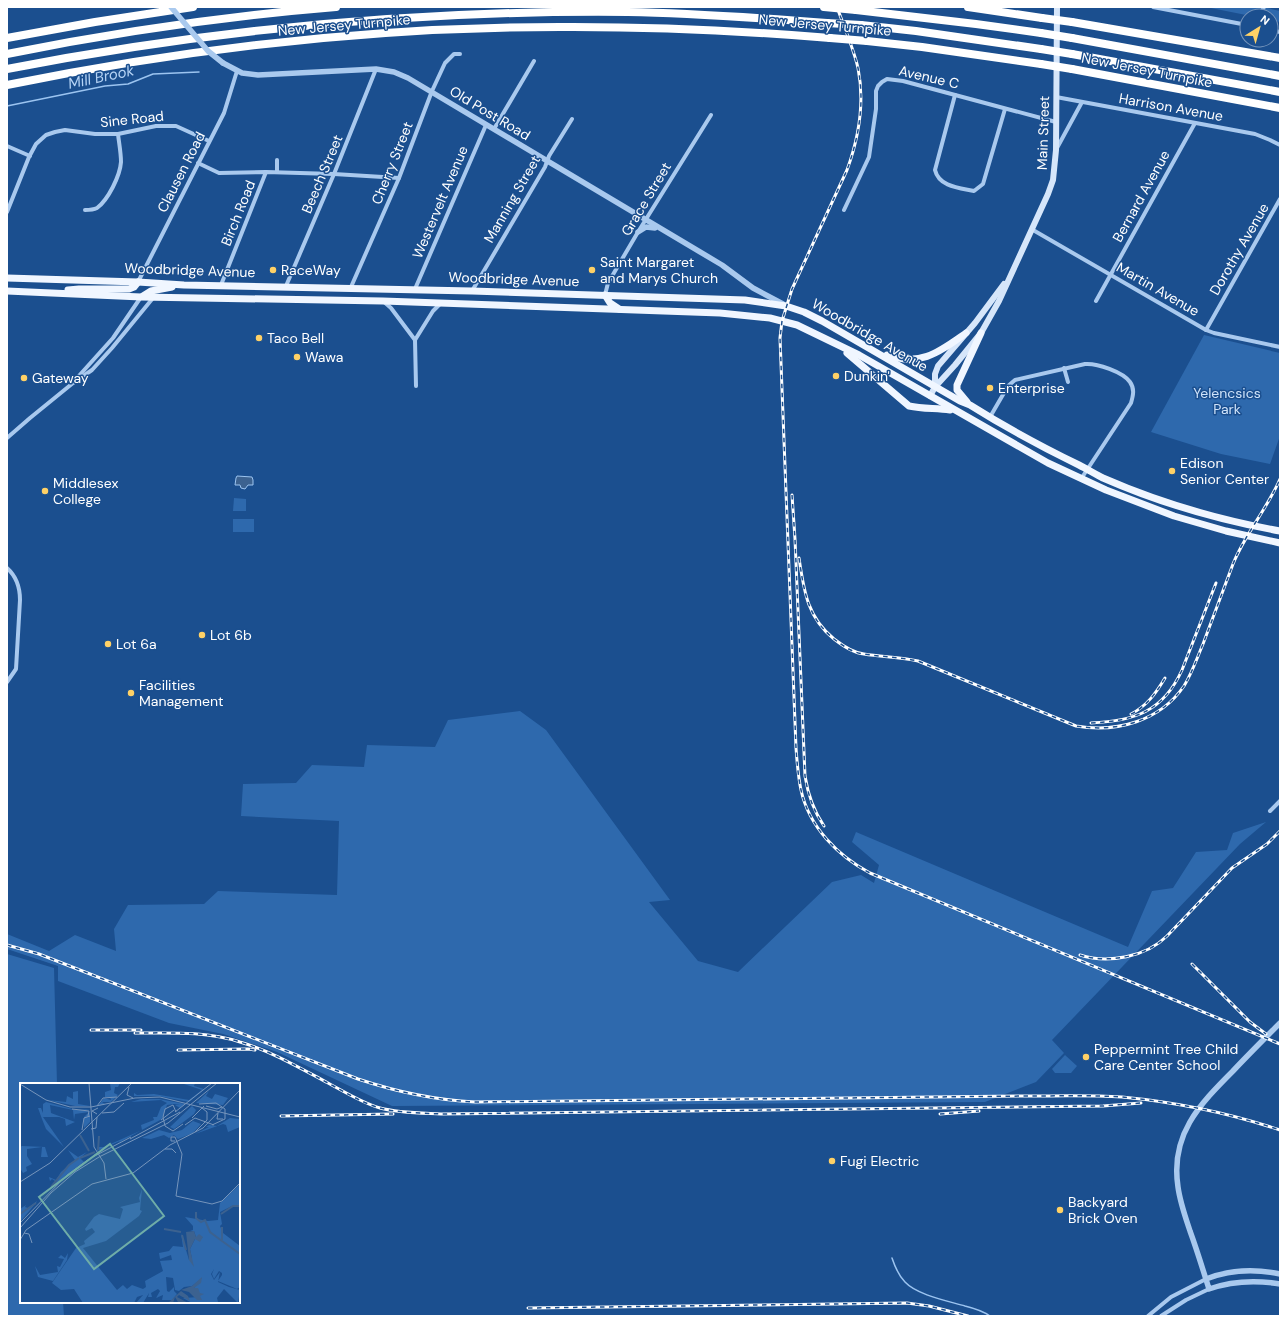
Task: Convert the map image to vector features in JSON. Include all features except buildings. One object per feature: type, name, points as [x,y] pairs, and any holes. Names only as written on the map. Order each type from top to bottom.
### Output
[{"type":"highway","points":[[7,38],[95,22],[194,7]]},
{"type":"highway","name":"New Jersey Turnpike","points":[[7,54],[156,28],[274,13],[336,7]]},
{"type":"highway","name":"New Jersey Turnpike","points":[[824,7],[976,24],[1041,33],[1280,76]]},
{"type":"highway","points":[[968,7],[1072,22],[1280,58]]},
{"type":"highway","name":"New Jersey Turnpike","points":[[7,69],[100,52],[214,35],[335,22],[452,15],[630,12],[827,22],[916,31],[1072,54],[1280,92]]},
{"type":"highway","name":"New Jersey Turnpike","points":[[7,85],[102,67],[216,50],[390,33],[571,27],[692,29],[867,41],[936,49],[1041,64],[1280,108]]},
{"type":"main road","name":"Main Street","points":[[930,396],[935,387],[981,333],[999,301],[1050,187],[1054,173],[1056,150],[1057,7]]},
{"type":"main road","name":"Main Street","points":[[935,387],[935,374],[938,366],[979,318],[1011,274]]},
{"type":"main road","name":"Woodbridge Avenue","points":[[7,278],[184,285],[351,287],[745,300],[786,306],[813,316],[960,401],[990,416],[1041,446],[1102,477],[1164,501],[1238,523],[1280,531]]},
{"type":"main road","points":[[50,292],[79,289],[129,289],[134,287],[138,282]]},
{"type":"main road","points":[[142,297],[151,291],[184,285]]},
{"type":"main road","name":"Woodbridge Avenue","points":[[7,291],[142,297],[383,301],[619,309],[720,313],[770,318],[797,325],[859,355],[1048,463],[1106,490],[1174,516],[1226,531],[1280,543]]},
{"type":"main road","points":[[605,295],[610,303],[619,309]]},
{"type":"main road","points":[[879,353],[904,360],[923,359],[943,350],[966,333]]},
{"type":"main road","points":[[970,405],[957,390],[957,385],[981,333]]},
{"type":"main road","points":[[835,343],[909,406],[958,412]]},
{"type":"main road","points":[[918,408],[930,396]]},
{"type":"street","name":"Old Post Road","points":[[170,7],[208,51],[223,63],[237,71],[258,75],[376,69],[394,72],[408,78],[722,266],[753,288],[786,306]]},
{"type":"street","points":[[1153,7],[1239,23]]},
{"type":"street","name":"Cherry Street","points":[[351,287],[399,178],[432,92],[449,58],[454,54],[460,54]]},
{"type":"street","points":[[494,129],[534,61]]},
{"type":"street","name":"Beech Street","points":[[286,286],[334,174],[376,69]]},
{"type":"street","name":"Clausen Road","points":[[138,282],[224,113],[237,71]]},
{"type":"street","name":"Avenue C","points":[[844,210],[869,157],[876,109],[876,91],[882,82],[887,80],[899,80],[1056,122]]},
{"type":"street","points":[[955,95],[935,170],[940,181],[946,184],[974,191],[983,184],[1005,109]]},
{"type":"street","name":"Harrison Avenue","points":[[1056,98],[1255,134],[1280,146]]},
{"type":"street","points":[[1056,150],[1082,102]]},
{"type":"street","name":"Grace Street","points":[[605,295],[608,283],[638,232],[711,116]]},
{"type":"street","name":"Manning Street","points":[[472,291],[572,119]]},
{"type":"street","name":"Bernard Avenue","points":[[1096,302],[1110,274],[1195,123]]},
{"type":"street","name":"Westervelt Avenue","points":[[414,289],[486,125]]},
{"type":"street","name":"Sine Road","points":[[7,212],[36,144],[46,135],[65,130],[96,134],[118,134],[156,126],[176,126],[209,142]]},
{"type":"street","points":[[85,210],[97,208],[104,201],[117,178],[121,162],[118,134]]},
{"type":"street","points":[[7,146],[30,156]]},
{"type":"street","points":[[277,160],[277,172]]},
{"type":"street","points":[[198,163],[219,173],[277,172],[399,178]]},
{"type":"street","name":"Birch Road","points":[[221,285],[266,172]]},
{"type":"street","name":"Dorothy Avenue","points":[[1206,330],[1280,199]]},
{"type":"street","points":[[638,232],[644,228],[650,227],[662,230]]},
{"type":"street","name":"Martin Avenue","points":[[1032,230],[1214,334],[1280,347]]},
{"type":"street","points":[[73,383],[113,338],[142,297]]},
{"type":"street","points":[[7,438],[73,383],[92,370],[155,297]]},
{"type":"street","points":[[383,301],[391,308],[415,340]]},
{"type":"street","points":[[416,386],[415,340],[433,312],[441,303]]},
{"type":"street","points":[[990,416],[1008,386],[1015,380],[1092,363],[1101,365],[1130,381],[1134,395],[1132,403],[1081,478]]},
{"type":"street","points":[[1064,368],[1068,382]]},
{"type":"street","points":[[7,568],[12,572],[18,582],[20,600],[16,669],[7,682]]},
{"type":"street","points":[[1270,811],[1280,801]]},
{"type":"street","points":[[1209,1289],[1179,1192],[1177,1167],[1183,1137],[1190,1121],[1203,1101],[1280,1023]]},
{"type":"street","points":[[1148,1316],[1172,1297],[1206,1279],[1243,1271],[1263,1271],[1280,1274]]},
{"type":"street","points":[[1161,1316],[1186,1300],[1221,1285],[1245,1282],[1280,1284]]},
{"type":"green space","points":[[1206,7],[1267,8],[1239,8],[1239,14]]},
{"type":"green space","points":[[1279,11],[1280,11],[1279,22]]},
{"type":"green space","name":"Yelencsics Park","points":[[1204,335],[1280,353],[1280,436],[1270,464],[1221,454],[1151,432]]},
{"type":"green space","points":[[234,498],[246,499],[246,511],[233,511]]},
{"type":"green space","points":[[233,519],[254,519],[254,532],[233,532]]},
{"type":"green space","points":[[520,711],[546,730],[670,900],[649,902],[698,961],[738,972],[832,882],[861,875],[874,883],[879,865],[852,842],[856,832],[1128,947],[1152,891],[1173,888],[1196,852],[1227,850],[1233,833],[1266,822],[1240,844],[1052,1040],[1064,1053],[1036,1082],[985,1102],[392,1106],[277,1052],[223,1034],[169,1023],[58,981],[58,966],[7,949],[7,934],[49,951],[75,935],[116,951],[114,929],[128,905],[204,904],[218,891],[337,895],[339,821],[241,816],[243,784],[296,783],[312,765],[364,767],[367,745],[435,747],[448,720]]},
{"type":"green space","points":[[7,954],[54,968],[57,1083],[20,1083],[20,1303],[63,1303],[64,1316],[7,1316]]},
{"type":"green space","points":[[1065,1055],[1077,1066],[1071,1073],[1055,1073],[1052,1069]]},
{"type":"shaded area","points":[[237,476],[252,477],[253,485],[248,485],[245,489],[241,488],[240,485],[235,485]]},
{"type":"waterway","name":"Mill Brook","points":[[7,106],[105,86],[128,84],[153,74],[199,72]]},
{"type":"waterway","points":[[892,1258],[899,1274],[910,1287],[925,1294],[975,1309],[990,1316]]},
{"type":"railway","points":[[837,7],[858,68],[861,94],[858,132],[847,170],[792,289],[782,321],[780,338],[796,748],[799,780],[805,803],[811,816],[826,839],[847,858],[870,873],[1280,1044]]},
{"type":"railway","points":[[799,558],[805,592],[812,612],[825,631],[848,649],[871,655],[918,661],[1076,726],[1091,728],[1122,726],[1150,716],[1163,708],[1184,686],[1203,644],[1238,553],[1269,501],[1280,479]]},
{"type":"railway","points":[[792,495],[805,776],[812,802],[824,826]]},
{"type":"railway","points":[[1091,723],[1121,720],[1146,712],[1166,696],[1182,670],[1216,583]]},
{"type":"railway","points":[[1131,714],[1151,699],[1165,678]]},
{"type":"railway","points":[[1080,955],[1102,959],[1126,957],[1138,954],[1158,943],[1167,936],[1232,868],[1267,844],[1280,831]]},
{"type":"railway","points":[[7,945],[39,954],[358,1079],[387,1088],[430,1097],[475,1102],[1110,1096],[1162,1102],[1202,1109],[1241,1118],[1280,1130]]},
{"type":"railway","points":[[1192,964],[1250,1022],[1266,1034]]},
{"type":"railway","points":[[91,1030],[141,1030]]},
{"type":"railway","points":[[135,1033],[201,1034],[227,1038],[263,1050],[285,1060],[367,1103],[380,1108],[395,1111],[441,1114],[1103,1106],[1141,1103]]},
{"type":"railway","points":[[178,1050],[255,1050]]},
{"type":"railway","points":[[940,1114],[979,1111]]},
{"type":"railway","points":[[281,1116],[393,1114]]},
{"type":"railway","points":[[528,1308],[907,1303],[929,1306],[968,1316]]},
{"type":"place","name":"RaceWay","points":[[273,270]]},
{"type":"place","name":"Saint Margaret and Marys Church","points":[[592,270]]},
{"type":"place","name":"Taco Bell","points":[[259,338]]},
{"type":"place","name":"Wawa","points":[[297,357]]},
{"type":"place","name":"Dunkin'","points":[[836,376]]},
{"type":"place","name":"Gateway","points":[[24,378]]},
{"type":"place","name":"Enterprise","points":[[990,388]]},
{"type":"place","name":"Edison Senior Center","points":[[1172,471]]},
{"type":"place","name":"Middlesex College","points":[[45,491]]},
{"type":"place","name":"Lot 6b","points":[[202,635]]},
{"type":"place","name":"Lot 6a","points":[[108,644]]},
{"type":"place","name":"Facilities Management","points":[[131,693]]},
{"type":"place","name":"Peppermint Tree Child Care Center School","points":[[1086,1057]]},
{"type":"place","name":"Fugi Electric","points":[[832,1161]]},
{"type":"place","name":"Backyard Brick Oven","points":[[1060,1210]]}]
